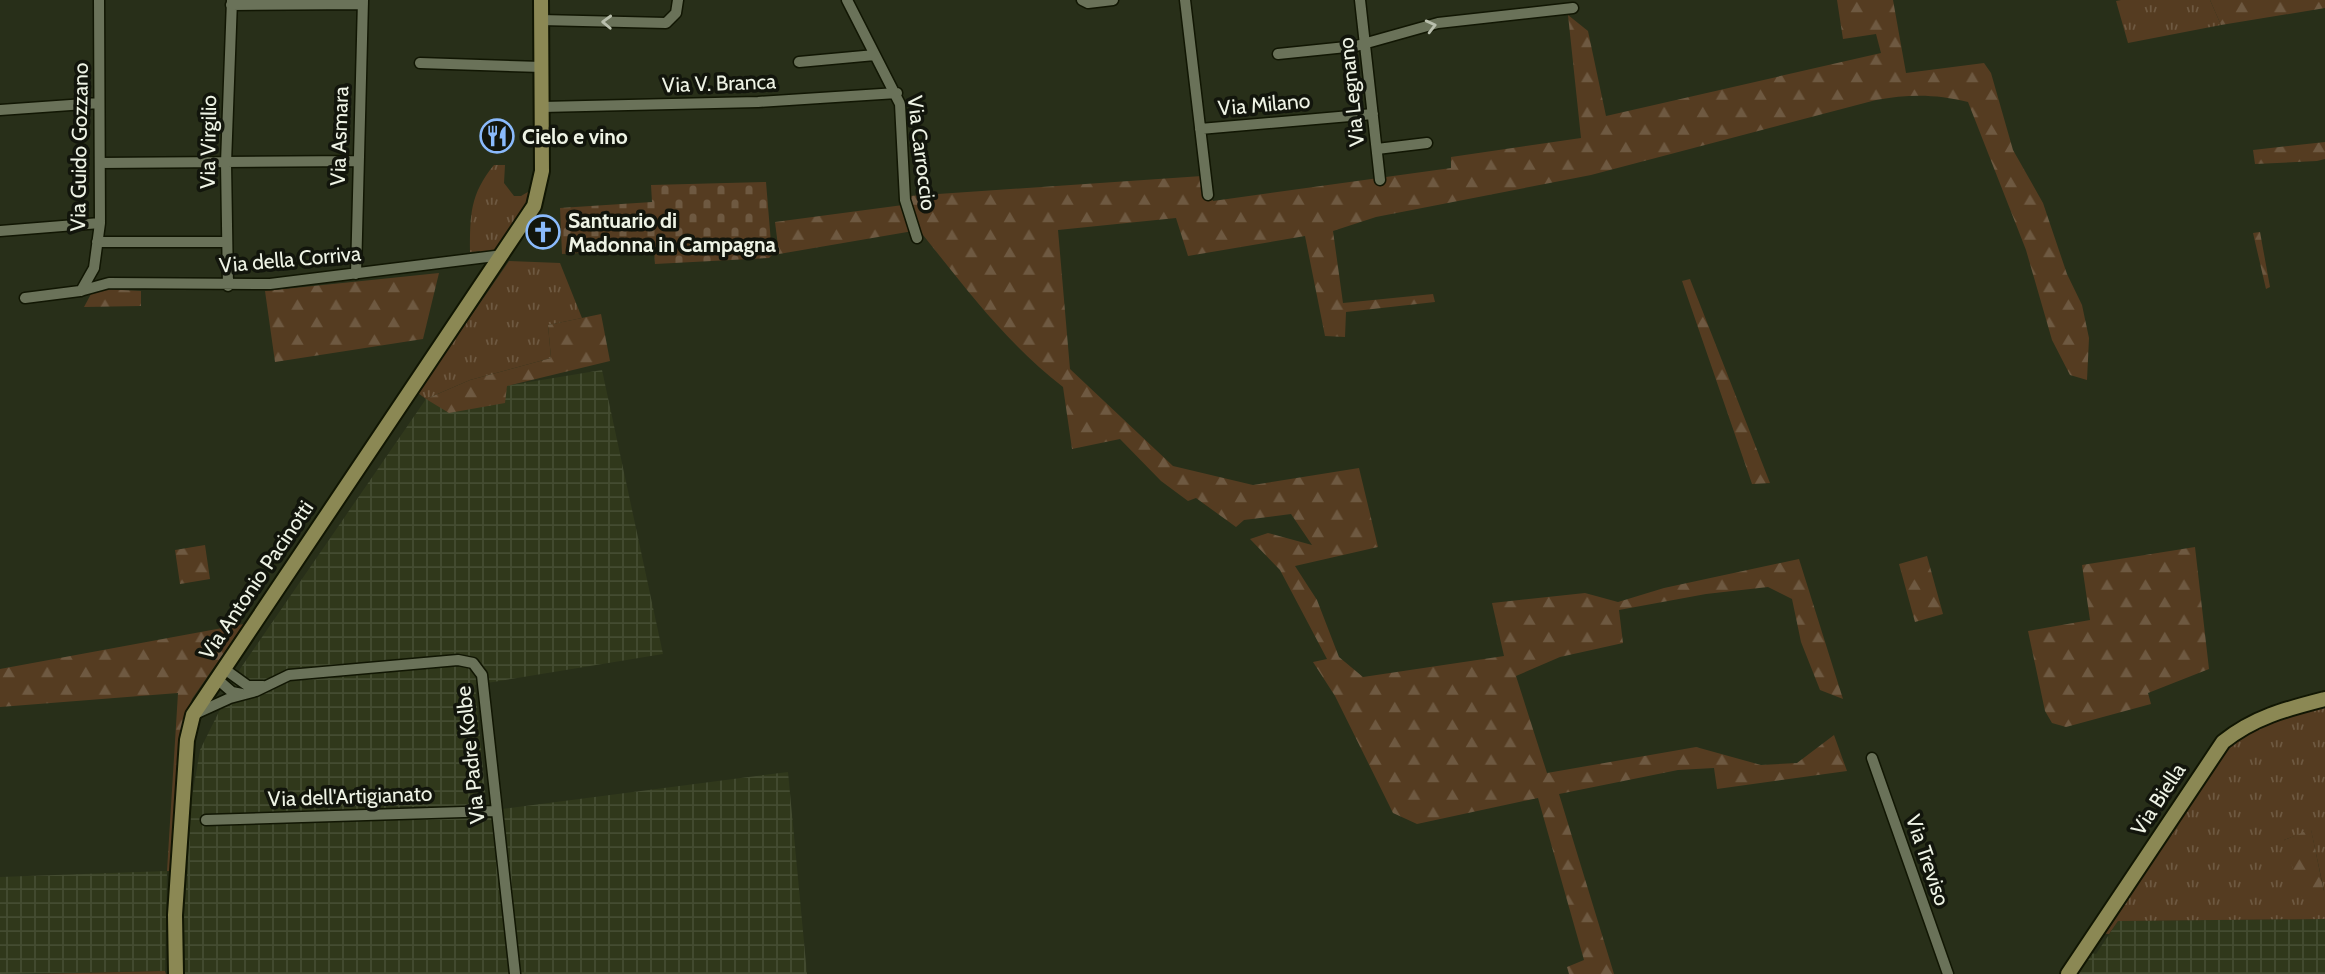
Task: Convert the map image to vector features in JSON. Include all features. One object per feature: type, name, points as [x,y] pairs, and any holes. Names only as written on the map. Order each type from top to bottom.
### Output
[{"type":"street","name":"Via Guido Gozzano","points":[[80,291],[94,268],[100,223],[99,0]]},
{"type":"street","name":"Via Antonio Pacinotti","points":[[176,974],[175,915],[187,740],[193,715],[534,206],[539,190],[542,107],[541,0]]},
{"type":"street","points":[[541,20],[666,23],[671,21],[676,13],[678,0]]},
{"type":"street","name":"Via Carroccio","points":[[847,0],[897,93],[904,133],[905,200],[917,238]]},
{"type":"street","points":[[1082,0],[1088,3],[1113,0]]},
{"type":"street","points":[[1185,0],[1208,195]]},
{"type":"street","name":"Via Legnano","points":[[1360,0],[1380,180]]},
{"type":"street","points":[[231,3],[363,2]]},
{"type":"street","name":"Via Asmara","points":[[356,274],[356,161],[363,2]]},
{"type":"street","name":"Via Virgilio","points":[[228,286],[225,242],[231,3]]},
{"type":"street","points":[[1278,54],[1365,43],[1438,23],[1573,6]]},
{"type":"street","points":[[799,62],[875,55]]},
{"type":"street","points":[[420,63],[542,67]]},
{"type":"street","name":"Via V. Branca","points":[[542,107],[758,103],[897,93]]},
{"type":"street","points":[[0,110],[99,103]]},
{"type":"street","name":"Via Milano","points":[[1200,129],[1373,114]]},
{"type":"street","points":[[1377,149],[1427,143]]},
{"type":"street","points":[[100,163],[356,161]]},
{"type":"street","points":[[0,231],[100,223]]},
{"type":"street","points":[[97,242],[225,242]]},
{"type":"street","name":"Via della Corriva","points":[[24,298],[80,291],[109,283],[228,286],[356,274],[503,255]]},
{"type":"street","name":"Via Padre Kolbe","points":[[193,715],[289,675],[458,660],[473,663],[482,675],[515,974]]},
{"type":"street","points":[[219,673],[248,686],[263,686]]},
{"type":"street","points":[[219,673],[232,692],[245,694]]},
{"type":"street","name":"Via Biella","points":[[2068,974],[2223,742],[2243,726],[2269,713],[2325,699]]},
{"type":"street","name":"Via Treviso","points":[[1872,758],[1948,974]]},
{"type":"street","name":"Via dell'Artigianato","points":[[206,820],[496,811]]},
{"type":"shaded area","points":[[602,370],[663,654],[475,685],[487,811],[788,772],[807,974],[185,974],[184,917],[192,797],[200,750],[240,669],[426,399]]},
{"type":"shaded area","points":[[167,871],[165,971],[0,974],[0,877]]},
{"type":"shaded area","points":[[2325,919],[2325,974],[2078,974],[2091,953],[2096,954],[2118,921]]},
{"type":"green space","points":[[1837,0],[1893,0],[1906,73],[1984,63],[1991,73],[2013,150],[2043,203],[2067,274],[2082,305],[2089,338],[2087,380],[2070,375],[2052,340],[2026,250],[1968,102],[1945,97],[1911,96],[1876,100],[1591,175],[1376,217],[1333,231],[1343,303],[1433,294],[1435,302],[1346,312],[1345,337],[1325,336],[1305,236],[1188,256],[1176,218],[1058,230],[1070,369],[1173,466],[1253,485],[1359,468],[1378,547],[1295,566],[1317,600],[1339,657],[1363,677],[1504,656],[1492,603],[1585,593],[1618,602],[1664,588],[1799,559],[1843,699],[1820,690],[1801,642],[1792,599],[1768,587],[1706,594],[1619,610],[1623,643],[1560,657],[1516,676],[1547,773],[1696,747],[1761,765],[1797,763],[1834,735],[1847,771],[1717,789],[1714,768],[1678,770],[1559,794],[1614,974],[1569,974],[1567,967],[1584,960],[1538,798],[1417,824],[1393,813],[1335,696],[1313,662],[1327,659],[1280,570],[1250,539],[1268,533],[1312,545],[1291,514],[1244,520],[1236,527],[1196,498],[1188,501],[1161,481],[1120,439],[1072,449],[1063,387],[1004,333],[919,230],[779,254],[775,222],[903,205],[909,196],[1202,176],[1203,184],[1213,201],[1451,168],[1451,157],[1581,138],[1568,15],[1588,31],[1606,116],[1881,53],[1876,34],[1843,39]]},
{"type":"green space","points":[[2210,0],[2221,25],[2128,43],[2116,1]]},
{"type":"green space","points":[[2210,0],[2325,0],[2325,8],[2221,25]]},
{"type":"green space","points":[[2325,142],[2325,159],[2255,164],[2253,150]]},
{"type":"green space","points":[[494,165],[505,165],[504,183],[514,196],[521,196],[533,189],[529,207],[499,252],[480,255],[480,251],[470,252],[471,216],[480,186]]},
{"type":"green space","points":[[766,182],[772,255],[769,258],[655,264],[654,249],[562,254],[560,208],[652,202],[651,185]]},
{"type":"green space","points":[[2260,232],[2270,287],[2266,289],[2253,233]]},
{"type":"green space","points":[[509,261],[560,263],[582,318],[548,325],[551,358],[470,380],[426,399],[418,393]]},
{"type":"green space","points":[[439,273],[423,339],[275,362],[265,291]]},
{"type":"green space","points":[[1690,279],[1771,483],[1752,484],[1682,281]]},
{"type":"green space","points":[[103,289],[141,291],[141,306],[84,307],[91,294]]},
{"type":"green space","points":[[601,314],[610,361],[507,386],[505,403],[449,413],[426,399],[470,380],[551,358],[548,325]]},
{"type":"green space","points":[[205,545],[210,579],[180,584],[175,550]]},
{"type":"green space","points":[[2195,547],[2209,669],[2148,693],[2151,704],[2066,727],[2052,723],[2045,711],[2028,631],[2090,620],[2082,565]]},
{"type":"green space","points":[[1927,556],[1943,614],[1915,622],[1899,564]]},
{"type":"green space","points":[[244,624],[192,699],[180,751],[176,871],[167,871],[178,693],[0,707],[0,669]]},
{"type":"green space","points":[[2325,706],[2325,919],[2118,921],[2109,934],[2096,933],[2225,746],[2271,720]],"holes":[[[2311,830],[2324,891],[2284,840]]]},
{"type":"green space","points":[[2311,829],[2324,892],[2302,898],[2284,840]]},
{"type":"green space","points":[[165,971],[166,974],[34,974]]},
{"type":"place","name":"Cielo e vino","points":[[497,136]]},
{"type":"place","name":"Santuario di Madonna in Campagna","points":[[543,232]]}]
